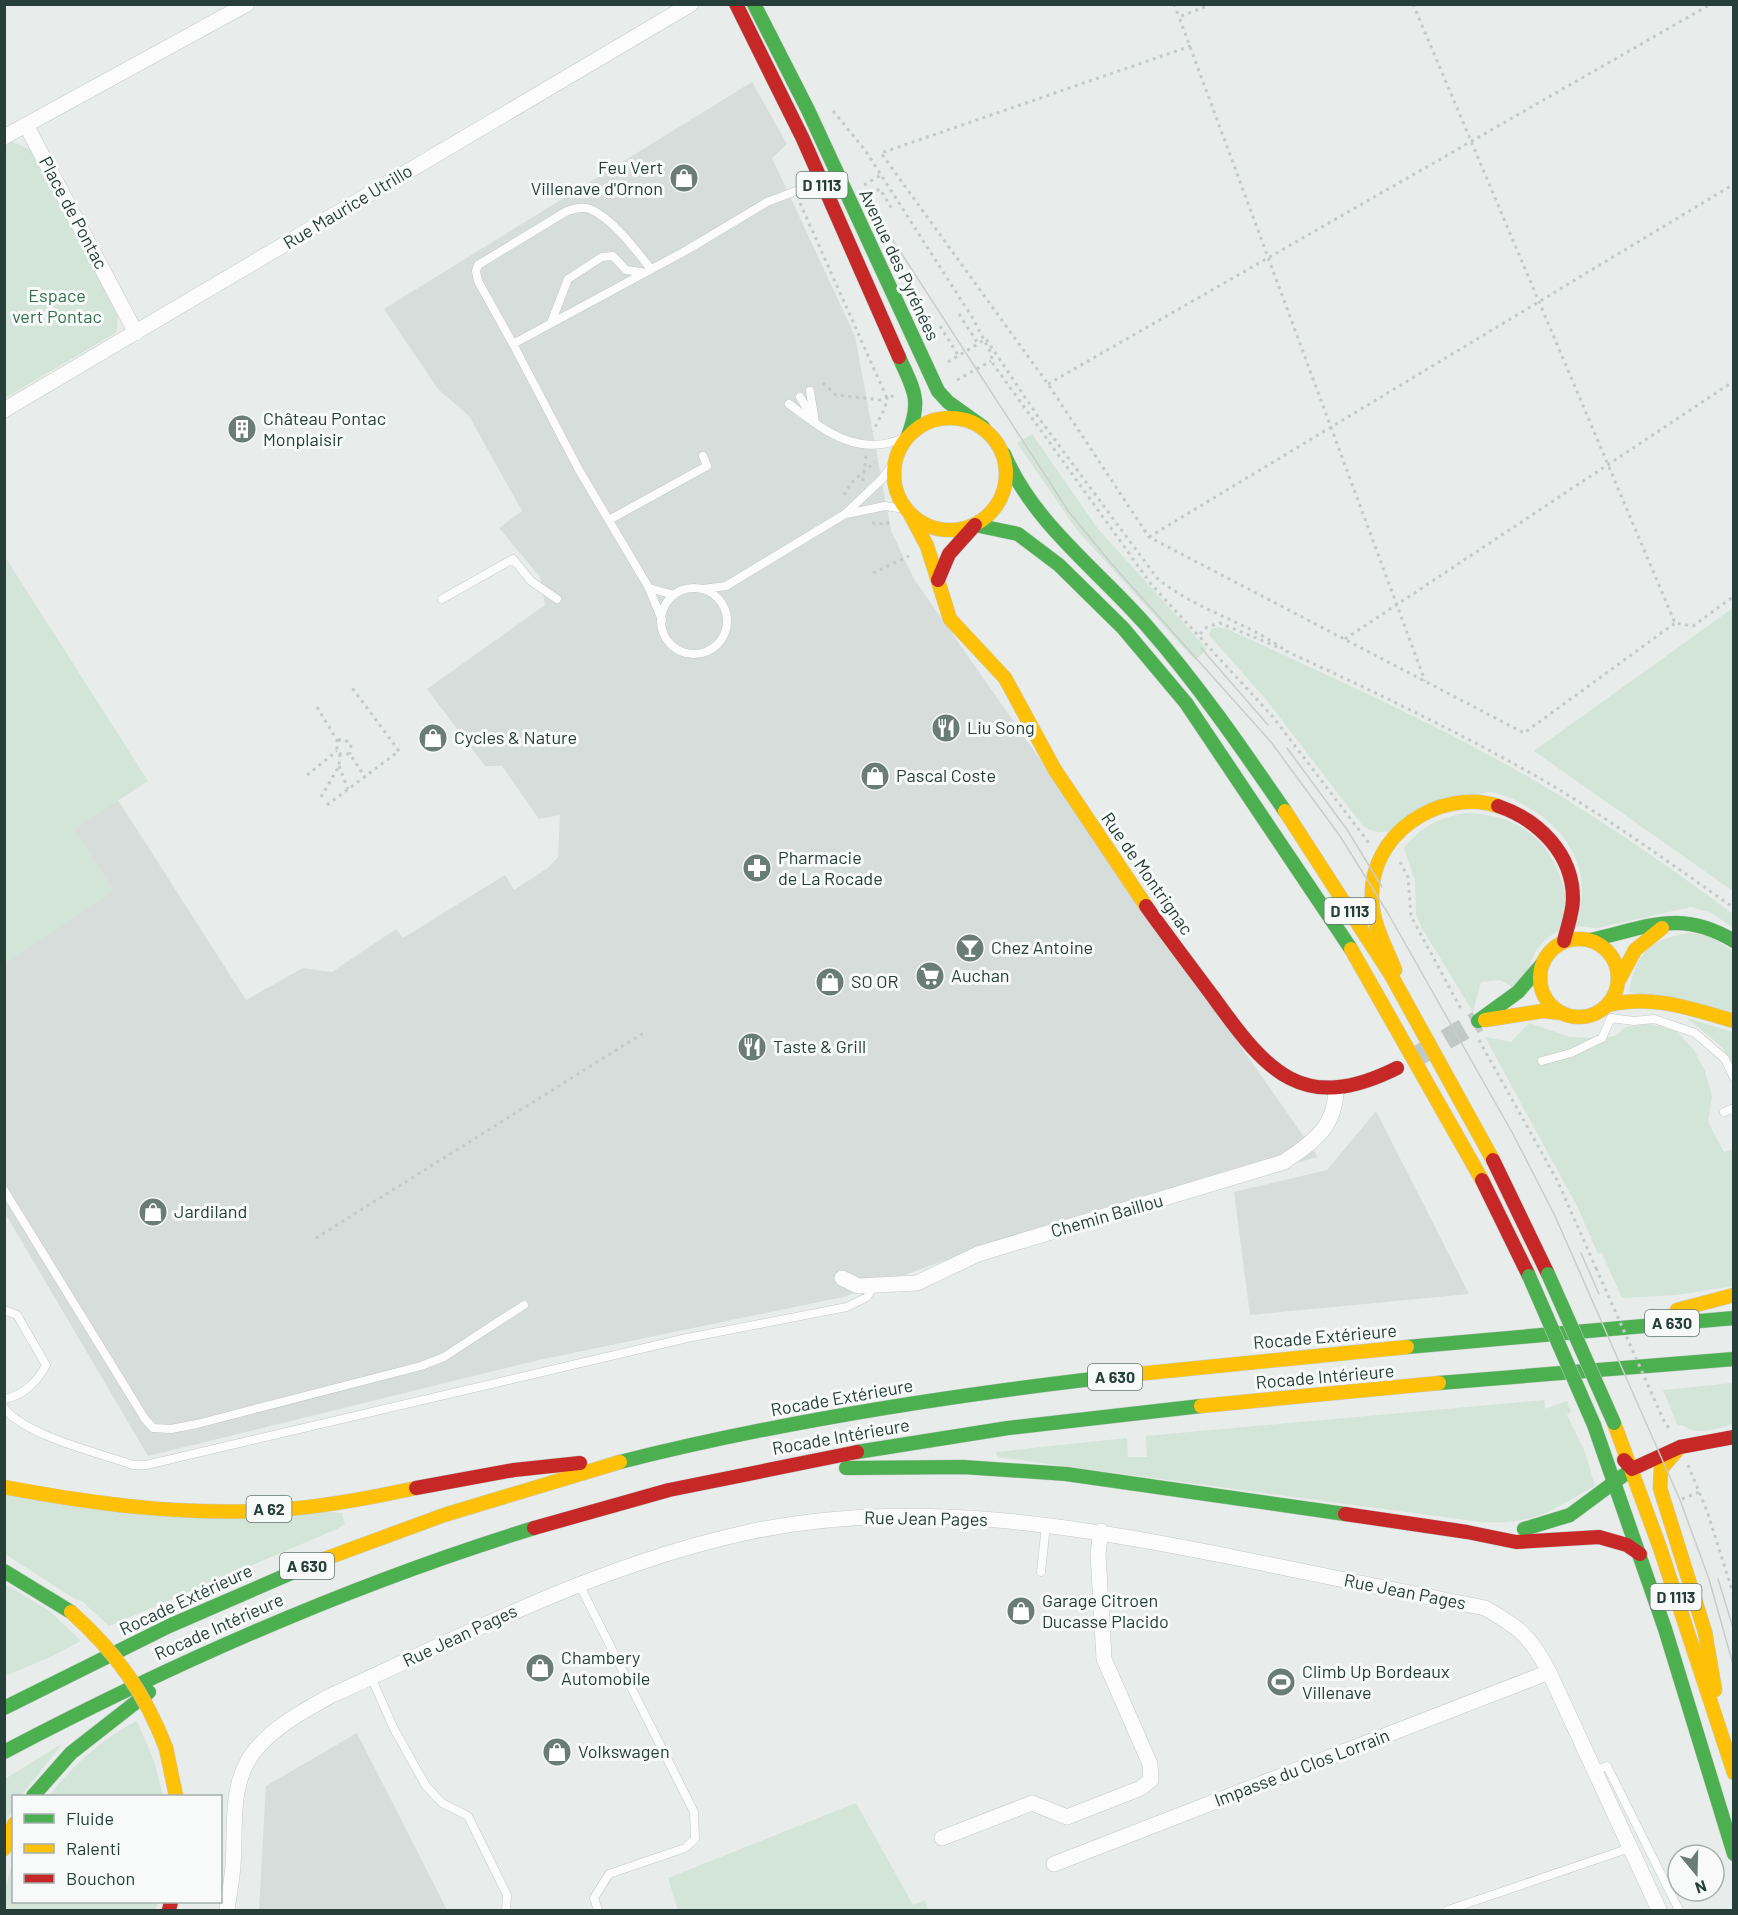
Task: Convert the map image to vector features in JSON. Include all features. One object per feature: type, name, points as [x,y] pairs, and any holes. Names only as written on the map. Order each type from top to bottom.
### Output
[{"type":"main road","name":"Avenue des Pyrénées","points":[[736,4],[803,139],[913,388],[917,412],[908,436]]},
{"type":"main road","name":"Avenue des Pyrénées","points":[[754,4],[808,110],[932,380],[948,402],[983,427]]},
{"type":"main road","points":[[938,580],[949,554],[975,525],[989,516],[999,503],[1006,487],[1007,471],[1004,454],[995,439],[983,427],[968,420],[952,417],[928,422],[908,436],[894,463],[896,490],[908,511],[924,525],[941,530],[958,530],[975,525]]},
{"type":"main road","name":"D 1113","points":[[1004,454],[1011,473],[1027,498],[1137,614],[1201,692],[1326,873],[1406,1001],[1485,1144],[1548,1274],[1614,1423],[1632,1469],[1734,1773]]},
{"type":"main road","name":"Rue de Montrignac","points":[[908,511],[923,537],[938,580],[940,598],[950,620],[998,668],[1055,771],[1145,906],[1249,1046],[1279,1072],[1300,1083],[1336,1090],[1356,1087],[1397,1068]]},
{"type":"main road","name":"D 1113","points":[[975,525],[1003,529],[1018,534],[1059,565],[1123,628],[1186,703],[1352,950],[1451,1130],[1468,1153],[1529,1276],[1594,1425],[1613,1485],[1640,1554],[1674,1653],[1734,1854]]},
{"type":"main road","points":[[1406,1001],[1374,913],[1373,880],[1384,852],[1398,832],[1416,818],[1436,807],[1457,801],[1482,801],[1505,807],[1527,818],[1544,831],[1558,849],[1575,889],[1575,909],[1564,941]]},
{"type":"main road","points":[[1606,1012],[1616,993],[1626,961],[1636,946],[1654,932],[1676,921]]},
{"type":"main road","points":[[1590,940],[1653,924],[1676,921],[1696,922],[1711,926],[1734,940]]},
{"type":"main road","points":[[1619,980],[1617,967],[1611,954],[1602,945],[1576,938],[1564,941],[1548,954],[1518,992],[1478,1021],[1543,1011],[1574,1017],[1606,1012],[1625,999],[1657,999],[1734,1021]]},
{"type":"main road","points":[[1543,963],[1540,974],[1545,997],[1562,1013]]},
{"type":"main road","points":[[1611,1328],[1734,1296]]},
{"type":"main road","name":"Rocade Extérieure","points":[[4,1708],[78,1670],[253,1588],[339,1552],[475,1505],[624,1462],[791,1424],[960,1396],[1181,1369],[1734,1318]]},
{"type":"main road","name":"Rocade Intérieure","points":[[4,1752],[68,1717],[208,1648],[361,1586],[524,1530],[693,1485],[769,1468],[928,1440],[1181,1408],[1734,1359]]},
{"type":"main road","points":[[1594,1425],[1632,1469]]},
{"type":"main road","points":[[1467,1532],[1519,1530],[1557,1523],[1580,1512],[1632,1469],[1680,1447],[1734,1437]]},
{"type":"main road","points":[[1680,1447],[1660,1469],[1660,1488],[1705,1632],[1723,1738]]},
{"type":"main road","name":"A 62","points":[[4,1487],[106,1504],[227,1512],[315,1506],[462,1481],[532,1466],[624,1462]]},
{"type":"main road","points":[[769,1468],[963,1467],[1066,1474],[1467,1532],[1519,1543],[1542,1543],[1590,1536],[1609,1537],[1621,1540],[1640,1554]]},
{"type":"main road","points":[[4,1571],[71,1611],[105,1640],[131,1674],[153,1713],[166,1748],[176,1795]]},
{"type":"main road","points":[[34,1795],[44,1780],[97,1730],[208,1648]]},
{"type":"main road","points":[[4,1849],[12,1829]]},
{"type":"street","points":[[4,137],[247,4]]},
{"type":"street","name":"Rue Maurice Utrillo","points":[[4,410],[691,4]]},
{"type":"street","name":"Place de Pontac","points":[[26,125],[136,333]]},
{"type":"street","name":"Chemin Baillou","points":[[842,1278],[858,1286],[917,1282],[978,1254],[1284,1162],[1319,1137],[1335,1102],[1336,1090]]},
{"type":"street","name":"Rue Jean Pages","points":[[227,1911],[233,1864],[234,1813],[240,1779],[251,1755],[268,1737],[295,1716],[371,1677],[578,1583],[655,1557],[750,1532],[847,1518],[949,1516],[1101,1531],[1485,1608],[1518,1627],[1536,1648],[1596,1770],[1659,1911]]},
{"type":"street","points":[[942,1838],[1032,1803],[1067,1817],[1141,1788],[1151,1780],[1150,1764],[1104,1659],[1098,1553],[1101,1531]]},
{"type":"street","name":"Impasse du Clos Lorrain","points":[[1054,1864],[1549,1672]]},
{"type":"lane","points":[[513,344],[767,201],[809,187],[826,194]]},
{"type":"lane","points":[[646,270],[609,223],[590,209],[579,208],[567,211],[478,265],[476,271],[478,280],[579,470],[649,588],[662,620]]},
{"type":"lane","points":[[551,323],[568,279],[602,257],[613,256],[626,270],[646,270]]},
{"type":"lane","points":[[810,391],[815,423]]},
{"type":"lane","points":[[800,397],[815,423]]},
{"type":"lane","points":[[789,404],[833,436],[861,444],[887,445],[908,436]]},
{"type":"lane","points":[[609,520],[707,466],[703,456]]},
{"type":"lane","points":[[726,586],[727,619],[722,639],[714,647],[697,654],[688,653],[672,645],[663,630],[662,620],[663,611],[674,595],[693,588],[726,586],[845,514],[876,486],[894,463]]},
{"type":"lane","points":[[845,514],[885,506],[908,511]]},
{"type":"lane","points":[[442,599],[513,559],[531,581],[557,599]]},
{"type":"lane","points":[[649,588],[674,595]]},
{"type":"lane","points":[[703,589],[712,593],[725,609]]},
{"type":"lane","points":[[1542,1061],[1571,1053],[1602,1038],[1606,1012],[1654,1020],[1695,1033],[1725,1059],[1734,1078]]},
{"type":"lane","points":[[1724,1112],[1734,1108]]},
{"type":"lane","points":[[4,1190],[145,1419],[153,1428],[171,1429],[196,1424],[421,1366],[444,1357],[524,1305]]},
{"type":"lane","points":[[4,1408],[12,1418],[28,1428],[134,1465],[146,1465],[687,1338],[847,1307],[867,1297],[874,1286]]},
{"type":"lane","points":[[4,1310],[17,1315],[46,1365],[40,1378],[14,1397],[4,1399]]},
{"type":"lane","points":[[21,1481],[106,1504]]},
{"type":"lane","points":[[1041,1572],[1046,1525]]},
{"type":"lane","points":[[578,1583],[694,1812],[696,1826],[695,1839],[685,1848],[609,1874],[594,1898],[598,1911]]},
{"type":"lane","points":[[371,1677],[394,1729],[426,1786],[442,1803],[468,1816],[507,1895],[506,1911]]},
{"type":"lane","points":[[1596,1770],[1607,1766],[1679,1911]]},
{"type":"lane","points":[[1448,1911],[1630,1848]]},
{"type":"path","points":[[1174,4],[1425,682]]},
{"type":"path","points":[[1179,17],[1212,4]]},
{"type":"path","points":[[1413,4],[1675,623]]},
{"type":"path","points":[[1048,384],[1269,259],[1470,140],[1711,4]]},
{"type":"path","points":[[1191,46],[881,153],[1048,384],[1149,537],[1524,733],[1675,623],[1693,626],[1734,597]]},
{"type":"path","points":[[843,121],[865,150],[972,317],[982,340],[992,355],[991,361],[1152,584],[1156,578]]},
{"type":"path","points":[[1149,537],[1734,184]]},
{"type":"path","points":[[794,191],[887,398]]},
{"type":"path","points":[[959,314],[978,343]]},
{"type":"path","points":[[940,327],[958,356]]},
{"type":"path","points":[[932,380],[951,370],[946,363],[986,339],[1041,421],[1156,578],[1169,588],[1220,616],[1268,637],[1286,651]]},
{"type":"path","points":[[1344,639],[1734,381]]},
{"type":"path","points":[[823,382],[836,395],[881,400],[913,388]]},
{"type":"path","points":[[1199,634],[1207,627],[1220,623],[1404,705],[1549,784],[1616,826],[1734,908]]},
{"type":"path","points":[[327,805],[399,751],[350,685]]},
{"type":"path","points":[[317,707],[337,740],[339,766],[348,789]]},
{"type":"path","points":[[337,740],[345,740],[351,744],[350,754],[365,777]]},
{"type":"path","points":[[306,775],[339,752],[350,754]]},
{"type":"path","points":[[321,797],[339,766]]},
{"type":"path","points":[[316,1238],[645,1032]]},
{"type":"path","points":[[1596,1268],[1664,1419],[1680,1447],[1707,1511],[1734,1596]]},
{"type":"shaded area","points":[[752,82],[787,144],[772,158],[855,336],[891,531],[914,579],[1318,1157],[996,1242],[843,1297],[539,1360],[148,1456],[5,1213],[4,964],[113,891],[74,829],[118,800],[246,1000],[303,968],[332,972],[396,929],[403,938],[505,875],[514,890],[548,868],[558,857],[560,815],[539,819],[502,766],[485,766],[427,689],[545,605],[540,577],[499,528],[522,511],[469,416],[438,389],[384,309]]},
{"type":"shaded area","points":[[1376,1111],[1469,1294],[1250,1315],[1234,1192],[1327,1170]]},
{"type":"shaded area","points":[[357,1733],[447,1910],[259,1910],[266,1786]]},
{"type":"green space","name":"Espace vert Pontac","points":[[12,142],[34,151],[118,309],[117,332],[5,398],[4,146]]},
{"type":"green space","points":[[1032,434],[1098,529],[1207,649],[1195,660],[1077,530],[1017,443]]},
{"type":"green space","points":[[5,557],[148,781],[74,829],[113,891],[5,964]]},
{"type":"green space","points":[[1733,608],[1733,891],[1534,751]]},
{"type":"green space","points":[[1218,627],[1227,629],[1384,702],[1461,740],[1537,782],[1637,845],[1733,914],[1733,928],[1712,913],[1691,907],[1597,928],[1576,926],[1581,907],[1580,871],[1566,840],[1540,815],[1519,802],[1497,793],[1482,793],[1398,829],[1380,832],[1363,826],[1264,697],[1209,635],[1211,629]]},
{"type":"green space","points":[[1465,813],[1508,821],[1532,835],[1551,857],[1558,871],[1566,903],[1559,930],[1546,939],[1535,952],[1527,973],[1512,987],[1500,980],[1481,982],[1473,1012],[1422,928],[1416,914],[1415,881],[1404,848],[1423,829]]},
{"type":"green space","points":[[1690,933],[1709,936],[1733,951],[1733,1013],[1629,992],[1636,967],[1647,950],[1665,939]]},
{"type":"green space","points":[[1687,1018],[1733,1032],[1733,1065],[1722,1047]]},
{"type":"green space","points":[[1529,1023],[1570,1037],[1595,1038],[1615,1036],[1626,1027],[1651,1024],[1676,1031],[1694,1050],[1705,1071],[1712,1097],[1708,1122],[1724,1152],[1733,1149],[1733,1286],[1676,1295],[1622,1298],[1602,1253],[1598,1254],[1578,1208],[1485,1037],[1511,1042]]},
{"type":"green space","points":[[1733,1383],[1733,1424],[1701,1431],[1688,1429],[1683,1425],[1678,1426],[1663,1390]]},
{"type":"green space","points":[[1544,1400],[1545,1409],[1567,1401],[1571,1411],[1567,1415],[1585,1452],[1595,1486],[1553,1509],[1529,1519],[1516,1521],[1481,1522],[997,1457],[996,1452],[1127,1438],[1128,1457],[1147,1457],[1146,1436]]},
{"type":"green space","points":[[5,1494],[342,1513],[345,1524],[109,1626],[82,1601],[75,1599],[5,1554]]},
{"type":"green space","points":[[4,1583],[51,1612],[81,1641],[5,1676]]},
{"type":"green space","points":[[137,1721],[154,1761],[163,1795],[50,1795],[89,1754]]},
{"type":"green space","points":[[63,1743],[22,1795],[12,1795],[12,1811],[5,1824],[5,1779]]},
{"type":"green space","points":[[856,1803],[913,1905],[925,1900],[928,1910],[678,1910],[668,1878]]},
{"type":"green space","points":[[12,1865],[12,1903],[158,1903],[155,1910],[5,1910],[5,1888]]},
{"type":"tunnel","points":[[1419,1055],[1478,1021]]},
{"type":"tram line","points":[[872,208],[1069,512],[1110,562],[1271,742],[1340,836],[1389,915],[1513,1134],[1555,1216],[1680,1500],[1709,1579],[1734,1668]]},
{"type":"tram line","points":[[1201,648],[1268,725]]},
{"type":"tram line","points":[[1287,748],[1348,831],[1382,887]]},
{"type":"tram line","points":[[1581,1253],[1599,1294]]},
{"type":"tram line","points":[[1718,1579],[1734,1631]]},
{"type":"traffic: fast","points":[[754,4],[808,110],[938,391],[948,402],[983,427]]},
{"type":"traffic: fast","points":[[899,357],[914,395],[915,413],[908,436]]},
{"type":"traffic: fast","points":[[1004,454],[1017,479],[1049,524],[1127,604],[1165,647],[1218,716],[1285,811]]},
{"type":"traffic: fast","points":[[975,525],[1018,534],[1059,565],[1123,628],[1186,703],[1351,949]]},
{"type":"traffic: fast","points":[[1590,940],[1646,926],[1679,923],[1697,925],[1734,941]]},
{"type":"traffic: fast","points":[[1478,1021],[1518,992],[1543,963]]},
{"type":"traffic: fast","points":[[1548,1274],[1614,1423]]},
{"type":"traffic: fast","points":[[1529,1276],[1594,1425]]},
{"type":"traffic: fast","points":[[1407,1347],[1734,1318]]},
{"type":"traffic: fast","points":[[1439,1383],[1734,1359]]},
{"type":"traffic: fast","points":[[620,1462],[812,1420],[942,1399],[1137,1374]]},
{"type":"traffic: fast","points":[[857,1452],[1008,1428],[1201,1406]]},
{"type":"traffic: fast","points":[[1594,1425],[1665,1629],[1734,1854]]},
{"type":"traffic: fast","points":[[846,1468],[963,1467],[1066,1474],[1345,1514]]},
{"type":"traffic: fast","points":[[1524,1529],[1570,1515],[1632,1469]]},
{"type":"traffic: fast","points":[[4,1752],[133,1687],[330,1600],[397,1574],[534,1528]]},
{"type":"traffic: fast","points":[[4,1708],[169,1626],[319,1561]]},
{"type":"traffic: fast","points":[[4,1571],[71,1612]]},
{"type":"traffic: fast","points":[[34,1795],[71,1753],[149,1692]]},
{"type":"traffic: slow","points":[[950,418],[972,422],[990,434],[1002,452],[1006,474],[1002,496],[990,514],[972,526],[950,530],[928,526],[910,514],[898,496],[894,474],[898,452],[910,434],[928,422],[950,418]]},
{"type":"traffic: slow","points":[[910,514],[927,546],[950,619],[1005,678],[1055,770],[1146,906]]},
{"type":"traffic: slow","points":[[1395,970],[1377,927],[1373,909],[1374,877],[1382,855],[1395,837],[1411,822],[1431,810],[1453,804],[1475,802],[1498,806]]},
{"type":"traffic: slow","points":[[1285,811],[1391,975],[1493,1160]]},
{"type":"traffic: slow","points":[[1619,980],[1635,950],[1662,928]]},
{"type":"traffic: slow","points":[[1579,939],[1594,942],[1607,950],[1615,963],[1618,978],[1615,993],[1607,1006],[1594,1014],[1579,1017],[1564,1014],[1551,1006],[1543,993],[1540,978],[1543,963],[1551,950],[1564,942],[1579,939]]},
{"type":"traffic: slow","points":[[1351,949],[1482,1180]]},
{"type":"traffic: slow","points":[[1608,1005],[1640,1001],[1672,1004],[1734,1021]]},
{"type":"traffic: slow","points":[[1485,1020],[1543,1011],[1562,1013]]},
{"type":"traffic: slow","points":[[1677,1310],[1734,1295]]},
{"type":"traffic: slow","points":[[1137,1374],[1407,1347]]},
{"type":"traffic: slow","points":[[1201,1406],[1439,1383]]},
{"type":"traffic: slow","points":[[1614,1423],[1660,1548],[1734,1773]]},
{"type":"traffic: slow","points":[[1680,1447],[1661,1469],[1660,1488],[1705,1632],[1715,1690]]},
{"type":"traffic: slow","points":[[319,1561],[444,1515],[620,1462]]},
{"type":"traffic: slow","points":[[4,1487],[72,1499],[140,1507],[208,1511],[294,1509],[364,1499],[416,1488]]},
{"type":"traffic: slow","points":[[71,1612],[101,1642],[127,1674],[148,1709],[166,1748]]},
{"type":"traffic: slow","points":[[166,1748],[176,1795]]},
{"type":"traffic: slow","points":[[4,1849],[12,1829]]},
{"type":"traffic: jam","points":[[736,4],[803,139],[899,357]]},
{"type":"traffic: jam","points":[[938,580],[949,554],[975,525]]},
{"type":"traffic: jam","points":[[1498,806],[1513,812],[1540,830],[1560,853],[1567,867],[1573,899],[1564,941]]},
{"type":"traffic: jam","points":[[1146,906],[1252,1047],[1270,1065],[1290,1078],[1312,1086],[1336,1087],[1364,1082],[1397,1068]]},
{"type":"traffic: jam","points":[[1493,1160],[1548,1274]]},
{"type":"traffic: jam","points":[[1482,1180],[1529,1276]]},
{"type":"traffic: jam","points":[[1624,1460],[1632,1469],[1680,1447],[1734,1437]]},
{"type":"traffic: jam","points":[[534,1528],[669,1490],[857,1452]]},
{"type":"traffic: jam","points":[[416,1488],[514,1470],[580,1463]]},
{"type":"traffic: jam","points":[[1345,1514],[1467,1532],[1516,1542],[1599,1537],[1627,1545],[1640,1554]]},
{"type":"traffic: jam","points":[[169,1910],[171,1903]]},
{"type":"place","name":"Feu Vert Villenave d'Ornon","points":[[684,178]]},
{"type":"place","name":"Château Pontac Monplaisir","points":[[242,429]]},
{"type":"place","name":"Liu Song","points":[[946,728]]},
{"type":"place","name":"Cycles & Nature","points":[[433,738]]},
{"type":"place","name":"Pascal Coste","points":[[875,776]]},
{"type":"place","name":"Pharmacie de La Rocade","points":[[757,868]]},
{"type":"place","name":"Chez Antoine","points":[[970,948]]},
{"type":"place","name":"Auchan","points":[[930,976]]},
{"type":"place","name":"SO OR","points":[[830,982]]},
{"type":"place","name":"Taste & Grill","points":[[752,1047]]},
{"type":"place","name":"Jardiland","points":[[153,1212]]},
{"type":"place","name":"Garage Citroen Ducasse Placido","points":[[1021,1611]]},
{"type":"place","name":"Chambery Automobile","points":[[540,1668]]},
{"type":"place","name":"Climb Up Bordeaux Villenave","points":[[1281,1682]]},
{"type":"place","name":"Volkswagen","points":[[557,1752]]}]
